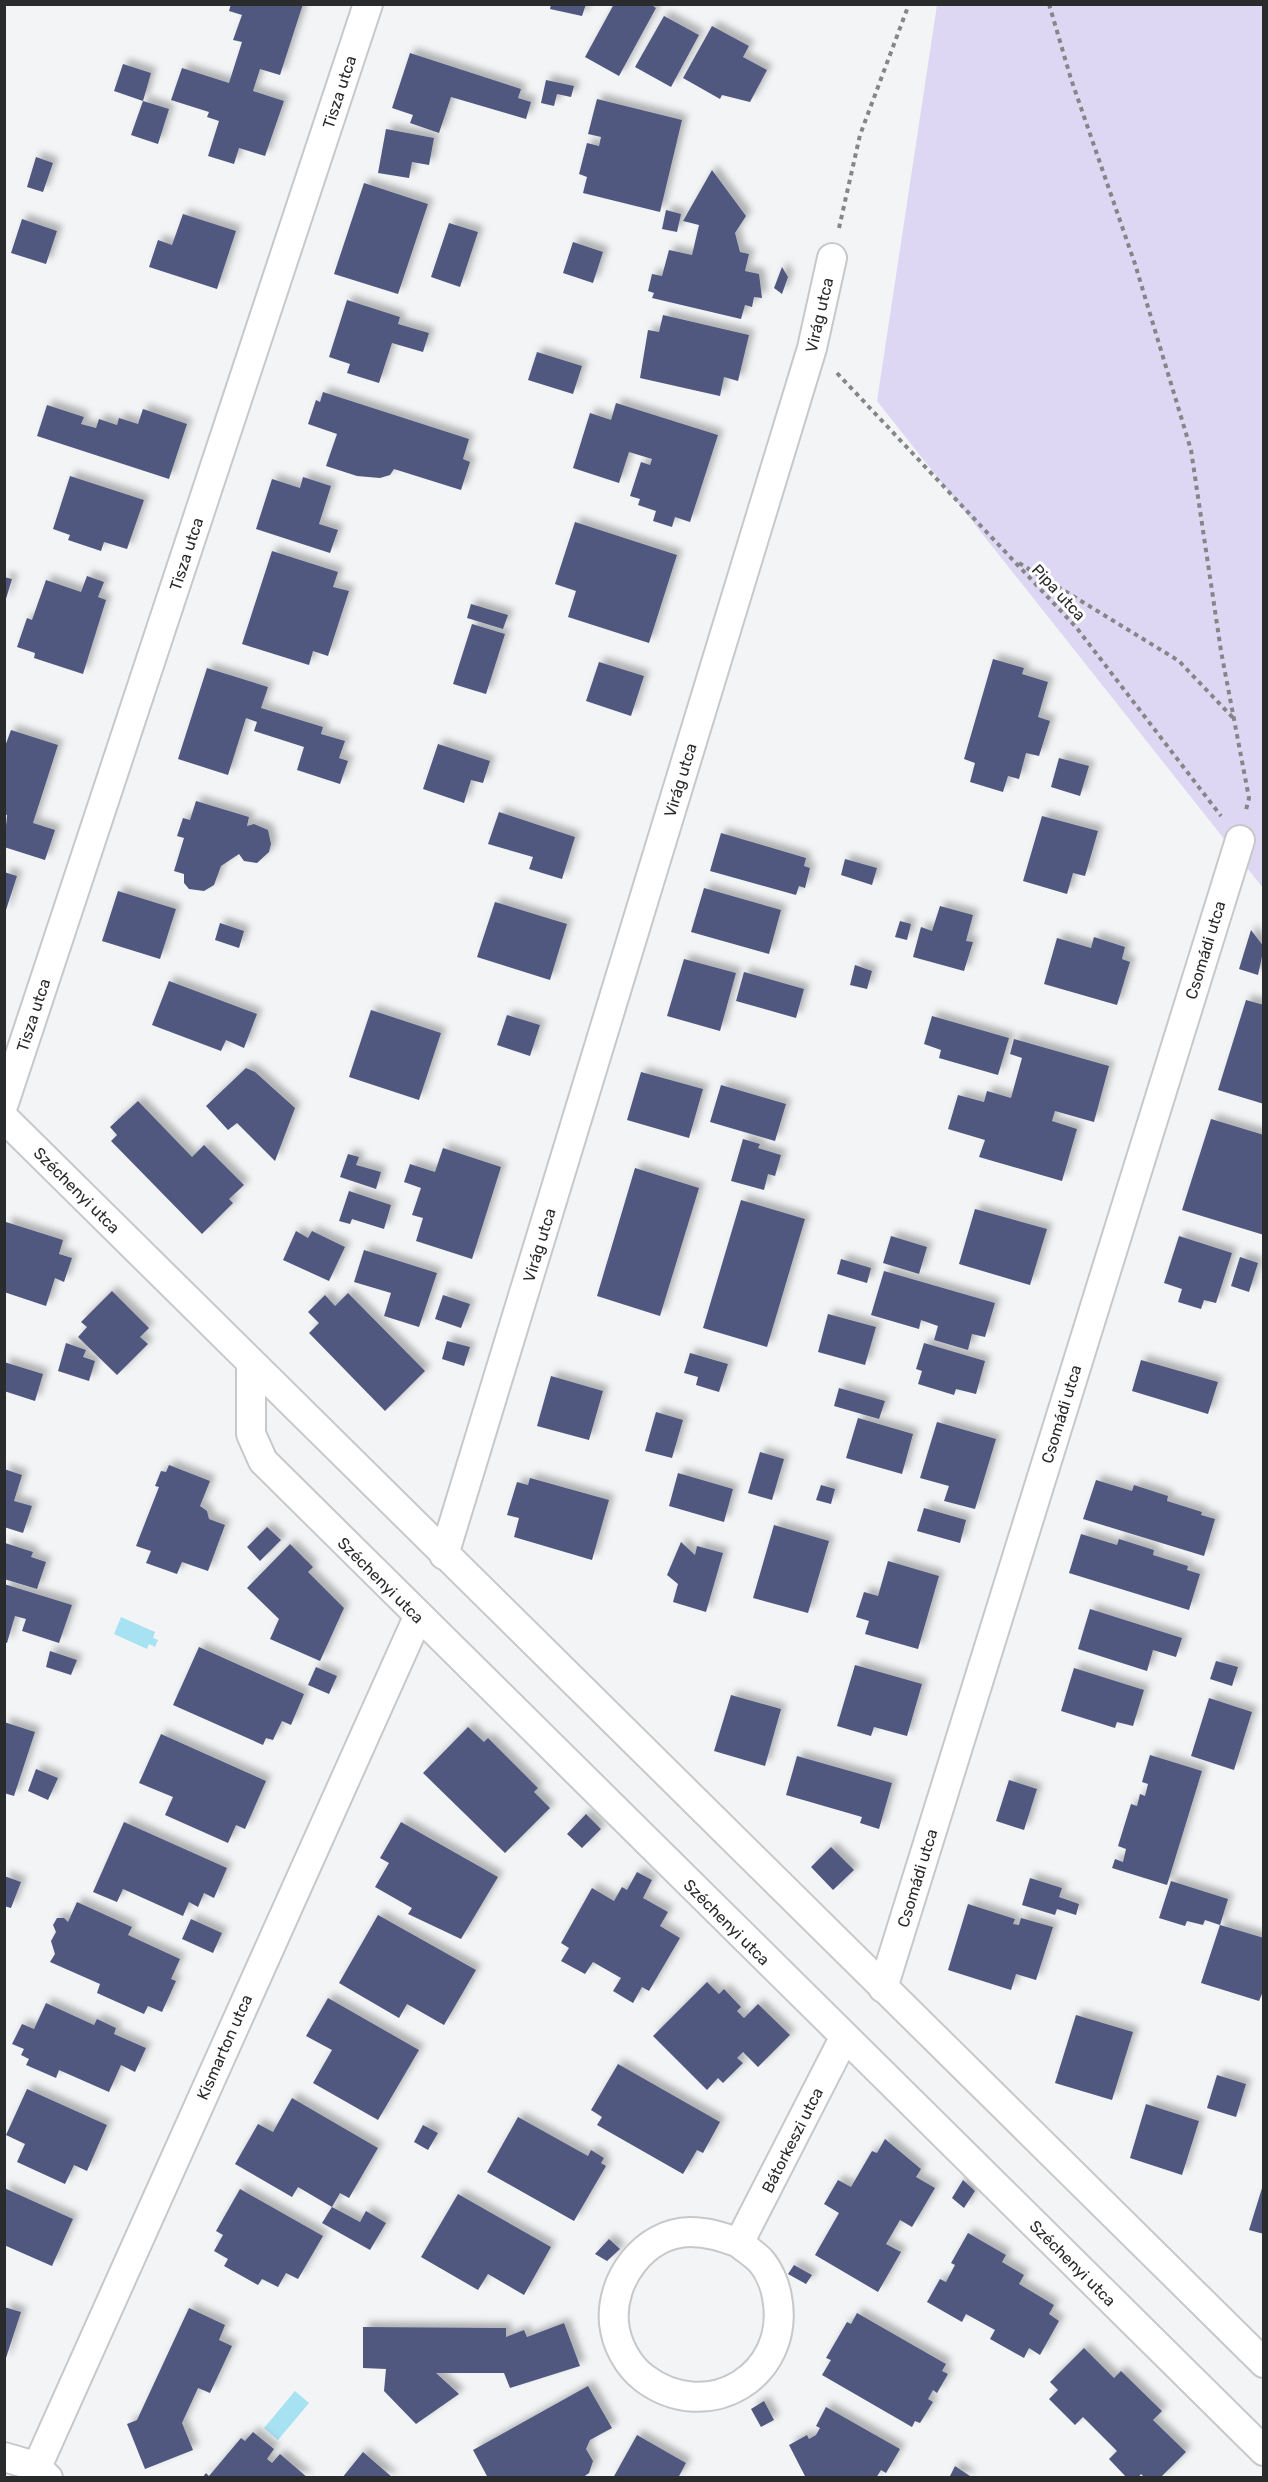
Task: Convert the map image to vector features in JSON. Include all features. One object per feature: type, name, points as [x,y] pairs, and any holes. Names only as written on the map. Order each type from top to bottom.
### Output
[{"type":"street","name":"Tisza utca","points":[[4,1103],[368,4]]},
{"type":"street","name":"Virág utca","points":[[444,1555],[812,348],[832,258]]},
{"type":"street","name":"Csomádi utca","points":[[883,1988],[1240,840]]},
{"type":"street","name":"Széchenyi utca","points":[[4,1118],[1263,2363]]},
{"type":"street","name":"Széchenyi utca","points":[[251,1364],[251,1434],[263,1461],[418,1617],[1263,2451]]},
{"type":"street","name":"Kismarton utca","points":[[38,2474],[418,1617]]},
{"type":"street","name":"Bátorkeszi utca","points":[[739,2243],[844,2038]]},
{"type":"street","points":[[688,2232],[714,2234],[739,2243],[761,2261],[775,2286],[780,2314],[776,2342],[762,2368],[740,2386],[713,2396],[684,2397],[657,2387],[636,2372],[619,2341],[614,2324],[615,2298],[624,2273],[641,2253],[663,2239],[688,2232]]},
{"type":"street","points":[[4,2457],[38,2474]]},
{"type":"path","name":"Virág utca","points":[[832,258],[860,135],[909,4]]},
{"type":"path","points":[[1049,4],[1071,79],[1135,264],[1191,450],[1221,651],[1249,798],[1240,840]]},
{"type":"path","name":"Pipa utca","points":[[812,348],[1076,627],[1240,840]]},
{"type":"path","points":[[1013,560],[1179,661],[1236,721]]},
{"type":"shaded area","points":[[937,5],[1263,5],[1263,888],[877,401]]},
{"type":"water","points":[[121,1617],[155,1632],[153,1638],[158,1640],[155,1647],[149,1644],[147,1649],[114,1634]]},
{"type":"water","points":[[295,2391],[309,2403],[278,2440],[264,2428]]},
{"type":"building","points":[[231,4],[303,4],[280,75],[260,69],[253,91],[284,101],[265,156],[239,148],[234,164],[208,156],[219,121],[207,117],[209,112],[171,100],[182,68],[229,83],[242,42],[233,40],[242,15],[229,11]]},
{"type":"building","points":[[551,4],[586,4],[582,16],[550,9]]},
{"type":"building","points":[[614,4],[650,4],[656,8],[619,76],[585,57]]},
{"type":"building","points":[[664,16],[699,35],[671,87],[635,67]]},
{"type":"building","points":[[712,26],[749,46],[743,57],[767,70],[750,102],[722,95],[720,99],[683,78]]},
{"type":"building","points":[[410,53],[521,89],[518,98],[531,102],[526,119],[451,97],[439,133],[410,123],[413,115],[392,108]]},
{"type":"building","points":[[123,64],[151,73],[143,101],[114,91]]},
{"type":"building","points":[[546,80],[574,86],[571,97],[557,94],[554,106],[541,103]]},
{"type":"building","points":[[597,99],[682,120],[660,212],[583,193],[587,177],[579,174],[587,143],[599,146],[601,137],[588,134]]},
{"type":"building","points":[[143,101],[169,109],[158,144],[131,135]]},
{"type":"building","points":[[386,129],[434,138],[429,165],[412,162],[409,178],[378,173]]},
{"type":"building","points":[[36,157],[53,163],[43,192],[27,187]]},
{"type":"building","points":[[712,170],[746,216],[735,233],[740,252],[749,254],[745,271],[759,274],[762,298],[754,297],[752,307],[745,305],[741,319],[652,298],[654,293],[648,291],[652,274],[662,276],[669,250],[692,255],[699,225],[683,221]]},
{"type":"building","points":[[364,183],[428,204],[398,294],[334,274]]},
{"type":"building","points":[[666,210],[681,214],[677,232],[662,229]]},
{"type":"building","points":[[183,214],[236,231],[217,289],[149,267],[158,240],[172,245]]},
{"type":"building","points":[[22,219],[57,231],[46,264],[11,253]]},
{"type":"building","points":[[449,223],[478,232],[460,287],[431,277]]},
{"type":"building","points":[[573,242],[603,252],[593,283],[563,273]]},
{"type":"building","points":[[782,267],[788,277],[782,294],[774,288]]},
{"type":"building","points":[[347,300],[400,317],[398,324],[429,333],[423,352],[392,343],[379,383],[347,373],[350,364],[329,357]]},
{"type":"building","points":[[663,315],[749,335],[738,381],[724,377],[720,396],[640,378],[648,330],[659,332]]},
{"type":"building","points":[[537,352],[582,366],[573,394],[528,380]]},
{"type":"building","points":[[323,392],[469,439],[463,459],[470,462],[461,490],[394,469],[390,475],[380,478],[357,476],[326,466],[337,434],[308,424],[316,400],[320,402]]},
{"type":"building","points":[[616,403],[718,435],[690,522],[675,517],[672,527],[653,521],[656,511],[638,505],[640,499],[630,496],[641,462],[650,465],[652,459],[629,452],[619,483],[573,468],[590,413],[611,420]]},
{"type":"building","points":[[47,405],[84,417],[81,424],[96,428],[99,419],[117,425],[119,418],[138,424],[143,409],[187,424],[169,479],[37,436]]},
{"type":"building","points":[[70,476],[144,500],[127,549],[104,542],[101,551],[68,540],[70,535],[53,529]]},
{"type":"building","points":[[303,477],[331,486],[319,524],[338,530],[330,553],[256,529],[272,479],[300,488]]},
{"type":"building","points":[[575,522],[677,555],[649,643],[568,617],[576,591],[555,584]]},
{"type":"building","points":[[272,551],[338,572],[333,587],[349,591],[328,656],[313,651],[309,665],[242,644]]},
{"type":"building","points":[[87,576],[104,582],[98,597],[106,600],[83,674],[34,658],[35,653],[17,647],[27,618],[32,620],[46,580],[81,592]]},
{"type":"building","points":[[4,577],[12,579],[5,602],[4,602]]},
{"type":"building","points":[[471,604],[508,615],[503,629],[467,618]]},
{"type":"building","points":[[472,624],[505,634],[486,694],[453,684]]},
{"type":"building","points":[[993,659],[1024,668],[1022,674],[1048,682],[1038,717],[1050,721],[1039,756],[1026,753],[1019,779],[1008,776],[1003,792],[970,782],[975,763],[964,759]]},
{"type":"building","points":[[599,662],[644,676],[631,716],[586,701]]},
{"type":"building","points":[[207,668],[268,687],[261,708],[323,727],[321,734],[345,741],[339,758],[348,761],[340,784],[297,770],[304,747],[254,731],[257,722],[246,718],[228,775],[178,759]]},
{"type":"building","points":[[11,730],[58,745],[33,823],[55,830],[45,860],[4,847],[7,815],[4,814],[4,749]]},
{"type":"building","points":[[438,744],[490,761],[483,783],[471,780],[464,803],[423,789]]},
{"type":"building","points":[[1059,758],[1089,766],[1080,796],[1051,787]]},
{"type":"building","points":[[196,801],[249,817],[247,826],[254,824],[268,830],[271,844],[269,852],[257,863],[244,861],[239,854],[221,866],[214,885],[204,891],[189,889],[184,883],[184,874],[174,871],[184,838],[177,836],[183,818],[190,820]]},
{"type":"building","points":[[499,812],[575,837],[562,879],[529,869],[533,857],[488,844]]},
{"type":"building","points":[[1042,816],[1098,831],[1085,876],[1073,873],[1067,894],[1023,881]]},
{"type":"building","points":[[721,833],[806,858],[804,866],[810,868],[805,888],[799,886],[796,895],[710,871]]},
{"type":"building","points":[[845,859],[877,868],[872,885],[841,875]]},
{"type":"building","points":[[4,872],[17,876],[5,913],[4,913]]},
{"type":"building","points":[[704,888],[781,910],[769,954],[691,932]]},
{"type":"building","points":[[118,891],[176,909],[160,959],[102,941]]},
{"type":"building","points":[[495,902],[567,924],[550,980],[477,957]]},
{"type":"building","points":[[940,906],[973,915],[966,941],[973,942],[964,971],[913,957],[921,927],[932,931]]},
{"type":"building","points":[[900,921],[911,924],[907,940],[895,937]]},
{"type":"building","points":[[220,923],[244,931],[239,948],[215,940]]},
{"type":"building","points":[[1251,930],[1264,947],[1258,975],[1239,969]]},
{"type":"building","points":[[1094,937],[1125,947],[1122,959],[1130,962],[1117,1005],[1044,984],[1057,938],[1091,948]]},
{"type":"building","points":[[684,959],[736,973],[720,1031],[667,1016]]},
{"type":"building","points":[[855,965],[872,971],[867,989],[850,985]]},
{"type":"building","points":[[744,972],[804,989],[796,1018],[736,1001]]},
{"type":"building","points":[[169,981],[257,1014],[244,1048],[226,1040],[221,1051],[152,1025]]},
{"type":"building","points":[[1246,1000],[1264,1005],[1264,1104],[1218,1090]]},
{"type":"building","points":[[371,1010],[441,1033],[419,1100],[349,1077]]},
{"type":"building","points":[[507,1015],[540,1025],[530,1056],[497,1045]]},
{"type":"building","points":[[932,1016],[1009,1038],[998,1075],[939,1058],[941,1050],[924,1044]]},
{"type":"building","points":[[1014,1039],[1109,1066],[1094,1122],[1055,1111],[1052,1121],[1077,1129],[1062,1181],[979,1157],[985,1140],[948,1129],[958,1095],[984,1102],[987,1091],[1011,1098],[1022,1058],[1010,1054]]},
{"type":"building","points":[[246,1068],[255,1072],[295,1108],[275,1161],[237,1123],[228,1130],[206,1106]]},
{"type":"building","points":[[641,1072],[703,1089],[689,1138],[627,1120]]},
{"type":"building","points":[[721,1085],[786,1104],[775,1141],[710,1122]]},
{"type":"building","points":[[138,1101],[192,1157],[204,1145],[244,1185],[229,1199],[233,1203],[202,1234],[111,1141],[117,1135],[110,1127]]},
{"type":"building","points":[[1211,1119],[1264,1135],[1264,1235],[1182,1210]]},
{"type":"building","points":[[743,1139],[760,1144],[758,1148],[781,1155],[775,1176],[768,1174],[764,1190],[731,1181]]},
{"type":"building","points":[[443,1148],[501,1167],[472,1259],[416,1241],[423,1218],[412,1215],[421,1188],[404,1182],[410,1164],[435,1172]]},
{"type":"building","points":[[348,1154],[359,1157],[356,1165],[381,1172],[376,1189],[340,1177]]},
{"type":"building","points":[[635,1168],[699,1188],[660,1316],[597,1296]]},
{"type":"building","points":[[349,1191],[391,1205],[384,1229],[352,1219],[350,1224],[339,1221]]},
{"type":"building","points":[[741,1200],[805,1219],[767,1347],[703,1328]]},
{"type":"building","points":[[975,1209],[1047,1229],[1030,1285],[959,1264]]},
{"type":"building","points":[[6,1222],[63,1240],[59,1254],[72,1258],[64,1282],[55,1278],[46,1306],[4,1292]]},
{"type":"building","points":[[296,1231],[308,1238],[312,1231],[345,1247],[329,1281],[283,1260]]},
{"type":"building","points":[[891,1236],[927,1247],[919,1274],[883,1263]]},
{"type":"building","points":[[1179,1236],[1232,1253],[1216,1303],[1204,1300],[1201,1309],[1178,1302],[1182,1289],[1164,1283]]},
{"type":"building","points":[[364,1250],[437,1273],[419,1327],[384,1316],[391,1293],[354,1282]]},
{"type":"building","points":[[1240,1257],[1258,1263],[1249,1292],[1231,1286]]},
{"type":"building","points":[[841,1259],[871,1268],[867,1283],[837,1274]]},
{"type":"building","points":[[884,1271],[995,1303],[985,1337],[972,1334],[968,1350],[934,1340],[938,1326],[921,1320],[919,1329],[871,1315]]},
{"type":"building","points":[[112,1291],[149,1328],[140,1337],[148,1344],[117,1375],[78,1337],[87,1327],[81,1322]]},
{"type":"building","points":[[348,1293],[425,1371],[385,1411],[309,1333],[319,1323],[308,1312],[325,1295],[335,1306]]},
{"type":"building","points":[[443,1295],[470,1304],[461,1328],[435,1319]]},
{"type":"building","points":[[828,1314],[876,1327],[865,1365],[818,1352]]},
{"type":"building","points":[[447,1341],[470,1347],[464,1366],[442,1359]]},
{"type":"building","points":[[66,1343],[86,1350],[83,1357],[95,1361],[89,1381],[58,1371]]},
{"type":"building","points":[[924,1343],[985,1361],[976,1394],[956,1389],[954,1395],[918,1384],[922,1371],[916,1369]]},
{"type":"building","points":[[690,1353],[728,1364],[719,1392],[696,1385],[698,1377],[684,1373]]},
{"type":"building","points":[[1141,1360],[1218,1382],[1208,1414],[1132,1391]]},
{"type":"building","points":[[4,1362],[43,1374],[35,1401],[4,1391]]},
{"type":"building","points":[[551,1376],[603,1391],[589,1440],[537,1426]]},
{"type":"building","points":[[839,1388],[885,1401],[879,1419],[834,1406]]},
{"type":"building","points":[[656,1412],[683,1420],[672,1458],[645,1451]]},
{"type":"building","points":[[858,1418],[913,1434],[902,1474],[846,1458]]},
{"type":"building","points":[[937,1422],[996,1439],[975,1509],[944,1501],[949,1486],[920,1478]]},
{"type":"building","points":[[760,1452],[784,1459],[772,1500],[748,1493]]},
{"type":"building","points":[[169,1465],[210,1481],[200,1506],[207,1511],[209,1519],[225,1525],[208,1571],[182,1562],[177,1574],[146,1563],[151,1551],[136,1546],[159,1487],[155,1486],[161,1471],[166,1472]]},
{"type":"building","points":[[4,1469],[22,1475],[14,1501],[32,1506],[23,1533],[4,1527]]},
{"type":"building","points":[[678,1473],[733,1489],[724,1522],[669,1506]]},
{"type":"building","points":[[530,1478],[609,1500],[592,1560],[514,1537],[519,1518],[507,1515],[517,1482],[528,1485]]},
{"type":"building","points":[[1096,1480],[1132,1491],[1134,1485],[1168,1496],[1167,1501],[1202,1512],[1201,1515],[1215,1519],[1204,1556],[1083,1519]]},
{"type":"building","points":[[821,1485],[835,1489],[831,1504],[816,1500]]},
{"type":"building","points":[[924,1508],[966,1520],[960,1543],[917,1531]]},
{"type":"building","points":[[774,1525],[829,1541],[808,1613],[753,1598]]},
{"type":"building","points":[[267,1527],[281,1540],[260,1561],[247,1547]]},
{"type":"building","points":[[1081,1534],[1117,1545],[1119,1539],[1154,1550],[1153,1555],[1188,1566],[1187,1570],[1200,1574],[1189,1610],[1069,1573]]},
{"type":"building","points":[[681,1542],[695,1555],[697,1546],[723,1553],[706,1612],[673,1602],[678,1584],[667,1575]]},
{"type":"building","points":[[5,1543],[33,1552],[31,1557],[46,1562],[37,1589],[4,1579]]},
{"type":"building","points":[[290,1544],[313,1567],[308,1572],[344,1608],[320,1661],[270,1639],[279,1619],[247,1588]]},
{"type":"building","points":[[888,1561],[939,1576],[918,1649],[865,1634],[869,1621],[856,1617],[864,1592],[878,1596]]},
{"type":"building","points":[[4,1584],[72,1605],[59,1643],[22,1631],[26,1619],[15,1616],[7,1643],[4,1642]]},
{"type":"building","points":[[1090,1609],[1182,1638],[1176,1657],[1153,1650],[1147,1671],[1078,1649]]},
{"type":"building","points":[[199,1647],[304,1694],[291,1725],[282,1721],[273,1740],[266,1738],[263,1745],[173,1705]]},
{"type":"building","points":[[50,1651],[77,1660],[71,1675],[46,1667]]},
{"type":"building","points":[[1216,1661],[1238,1667],[1232,1686],[1210,1679]]},
{"type":"building","points":[[855,1665],[922,1684],[907,1736],[874,1727],[871,1736],[837,1726]]},
{"type":"building","points":[[316,1667],[337,1676],[329,1694],[308,1685]]},
{"type":"building","points":[[1074,1668],[1144,1690],[1133,1726],[1117,1722],[1115,1728],[1061,1711]]},
{"type":"building","points":[[731,1695],[781,1709],[765,1766],[714,1751]]},
{"type":"building","points":[[1209,1698],[1252,1712],[1234,1770],[1191,1756]]},
{"type":"building","points":[[4,1722],[35,1732],[14,1796],[4,1793]]},
{"type":"building","points":[[468,1727],[484,1742],[488,1738],[538,1788],[534,1792],[550,1808],[505,1853],[423,1773]]},
{"type":"building","points":[[161,1734],[266,1781],[245,1829],[236,1825],[228,1843],[165,1815],[173,1797],[139,1783]]},
{"type":"building","points":[[1150,1755],[1202,1771],[1167,1885],[1112,1868],[1115,1859],[1123,1862],[1126,1849],[1118,1846],[1131,1804],[1137,1806],[1140,1794],[1145,1796],[1148,1784],[1142,1782]]},
{"type":"building","points":[[797,1756],[892,1783],[879,1829],[860,1823],[862,1817],[786,1795]]},
{"type":"building","points":[[36,1769],[58,1778],[48,1800],[28,1791]]},
{"type":"building","points":[[1009,1780],[1037,1789],[1024,1830],[996,1821]]},
{"type":"building","points":[[586,1814],[601,1829],[582,1848],[567,1834]]},
{"type":"building","points":[[124,1822],[227,1868],[214,1898],[204,1893],[198,1907],[189,1902],[183,1916],[123,1889],[117,1902],[93,1892]]},
{"type":"building","points":[[401,1822],[498,1877],[461,1939],[408,1914],[412,1908],[375,1887],[389,1863],[380,1858]]},
{"type":"building","points":[[831,1847],[854,1870],[833,1890],[811,1867]]},
{"type":"building","points":[[637,1872],[652,1880],[643,1898],[668,1912],[660,1926],[680,1938],[649,1991],[642,1987],[633,2003],[613,1991],[621,1978],[593,1962],[585,1974],[561,1961],[569,1948],[561,1943],[592,1888],[614,1901],[622,1887],[627,1890]]},
{"type":"building","points":[[4,1876],[21,1882],[11,1908],[4,1906]]},
{"type":"building","points":[[1030,1878],[1062,1888],[1059,1897],[1079,1904],[1076,1915],[1057,1909],[1055,1915],[1022,1905]]},
{"type":"building","points":[[1171,1881],[1228,1899],[1220,1925],[1205,1920],[1203,1925],[1187,1921],[1185,1926],[1159,1918]]},
{"type":"building","points":[[77,1902],[132,1927],[128,1935],[180,1959],[171,1979],[176,1981],[162,2012],[148,2006],[144,2014],[97,1993],[100,1984],[50,1962],[55,1954],[51,1941],[56,1932],[53,1925],[57,1918],[64,1918],[68,1922]]},
{"type":"building","points":[[968,1904],[1015,1919],[1013,1924],[1019,1925],[1021,1918],[1053,1927],[1036,1980],[1016,1974],[1011,1990],[948,1970]]},
{"type":"building","points":[[378,1915],[476,1970],[444,2025],[407,2004],[399,2018],[339,1983]]},
{"type":"building","points":[[191,1919],[222,1933],[213,1953],[182,1939]]},
{"type":"building","points":[[1220,1925],[1264,1938],[1264,1989],[1259,2001],[1201,1983]]},
{"type":"building","points":[[707,1982],[719,1994],[724,1989],[741,2007],[737,2011],[744,2018],[758,2004],[790,2035],[758,2067],[743,2052],[737,2058],[743,2063],[723,2083],[718,2078],[707,2090],[653,2036]]},
{"type":"building","points":[[328,1998],[419,2050],[378,2120],[313,2083],[332,2050],[306,2036]]},
{"type":"building","points":[[46,2003],[94,2025],[97,2019],[116,2028],[114,2034],[146,2048],[135,2072],[121,2065],[109,2092],[59,2070],[56,2078],[26,2065],[29,2059],[21,2055],[24,2049],[12,2044],[22,2024],[34,2029]]},
{"type":"building","points":[[1076,2015],[1133,2032],[1112,2100],[1055,2083]]},
{"type":"building","points":[[618,2064],[720,2122],[703,2153],[697,2150],[683,2174],[597,2125],[602,2117],[591,2110]]},
{"type":"building","points":[[1217,2075],[1246,2084],[1236,2117],[1207,2108]]},
{"type":"building","points":[[27,2089],[107,2125],[87,2171],[74,2165],[65,2184],[17,2162],[25,2144],[6,2135]]},
{"type":"building","points":[[292,2098],[378,2148],[349,2198],[340,2193],[332,2207],[298,2187],[292,2197],[235,2164],[258,2124],[273,2132]]},
{"type":"building","points":[[1146,2104],[1199,2121],[1182,2175],[1130,2158]]},
{"type":"building","points":[[518,2117],[588,2156],[591,2150],[604,2158],[601,2163],[606,2166],[574,2221],[487,2172]]},
{"type":"building","points":[[423,2125],[438,2133],[428,2150],[414,2142]]},
{"type":"building","points":[[885,2139],[921,2169],[916,2177],[935,2188],[912,2227],[900,2220],[886,2244],[901,2252],[878,2292],[815,2255],[839,2213],[824,2204],[838,2180],[851,2187],[872,2151],[877,2153]]},
{"type":"building","points":[[963,2180],[975,2191],[964,2208],[952,2198]]},
{"type":"building","points":[[1264,2185],[1264,2234],[1249,2230]]},
{"type":"building","points":[[4,2188],[73,2219],[52,2266],[4,2245]]},
{"type":"building","points":[[240,2189],[323,2236],[298,2279],[286,2273],[278,2287],[262,2279],[258,2285],[224,2266],[228,2259],[214,2251],[223,2235],[216,2231]]},
{"type":"building","points":[[458,2194],[551,2247],[524,2295],[488,2274],[478,2290],[421,2257]]},
{"type":"building","points":[[332,2207],[360,2222],[366,2211],[386,2223],[370,2250],[322,2223]]},
{"type":"building","points":[[968,2233],[1006,2255],[1002,2262],[1024,2275],[1019,2284],[1054,2305],[1049,2314],[1059,2321],[1040,2355],[1029,2348],[1024,2358],[990,2339],[995,2330],[966,2314],[962,2322],[927,2302],[940,2279],[946,2282],[955,2265],[951,2263]]},
{"type":"building","points":[[609,2239],[620,2249],[607,2261],[595,2254]]},
{"type":"building","points":[[794,2265],[812,2275],[806,2284],[788,2274]]},
{"type":"building","points":[[4,2307],[21,2312],[5,2361],[4,2361]]},
{"type":"building","points":[[189,2308],[225,2325],[219,2340],[232,2346],[210,2393],[198,2388],[182,2423],[193,2450],[145,2469],[127,2424],[137,2420]]},
{"type":"building","points":[[857,2313],[946,2364],[942,2371],[948,2374],[937,2393],[933,2390],[928,2399],[933,2402],[920,2423],[915,2421],[912,2427],[822,2375],[831,2360],[826,2358],[847,2322],[851,2324]]},
{"type":"building","points":[[564,2323],[580,2366],[510,2388],[504,2373],[436,2373],[459,2394],[416,2424],[384,2391],[386,2369],[363,2368],[363,2327],[506,2328],[506,2337],[524,2330],[527,2337]]},
{"type":"building","points":[[1084,2348],[1114,2378],[1121,2371],[1162,2411],[1153,2420],[1186,2452],[1160,2478],[1145,2478],[1141,2474],[1138,2478],[1127,2478],[1109,2459],[1117,2451],[1083,2417],[1075,2425],[1049,2399],[1058,2390],[1050,2382]]},
{"type":"building","points":[[588,2386],[612,2428],[590,2440],[586,2449],[593,2461],[589,2473],[582,2478],[488,2478],[473,2450]]},
{"type":"building","points":[[764,2401],[774,2420],[761,2427],[751,2409]]},
{"type":"building","points":[[826,2407],[900,2449],[886,2473],[881,2470],[876,2478],[806,2478],[789,2445],[807,2435],[809,2439],[816,2435],[820,2428],[816,2426]]},
{"type":"building","points":[[253,2432],[274,2449],[267,2459],[272,2463],[280,2454],[308,2478],[202,2478],[206,2473],[209,2476],[241,2438],[245,2441]]},
{"type":"building","points":[[637,2435],[686,2463],[678,2478],[613,2478]]},
{"type":"building","points":[[363,2452],[393,2478],[342,2478]]},
{"type":"building","points":[[955,2466],[970,2476],[969,2478],[949,2478]]}]
